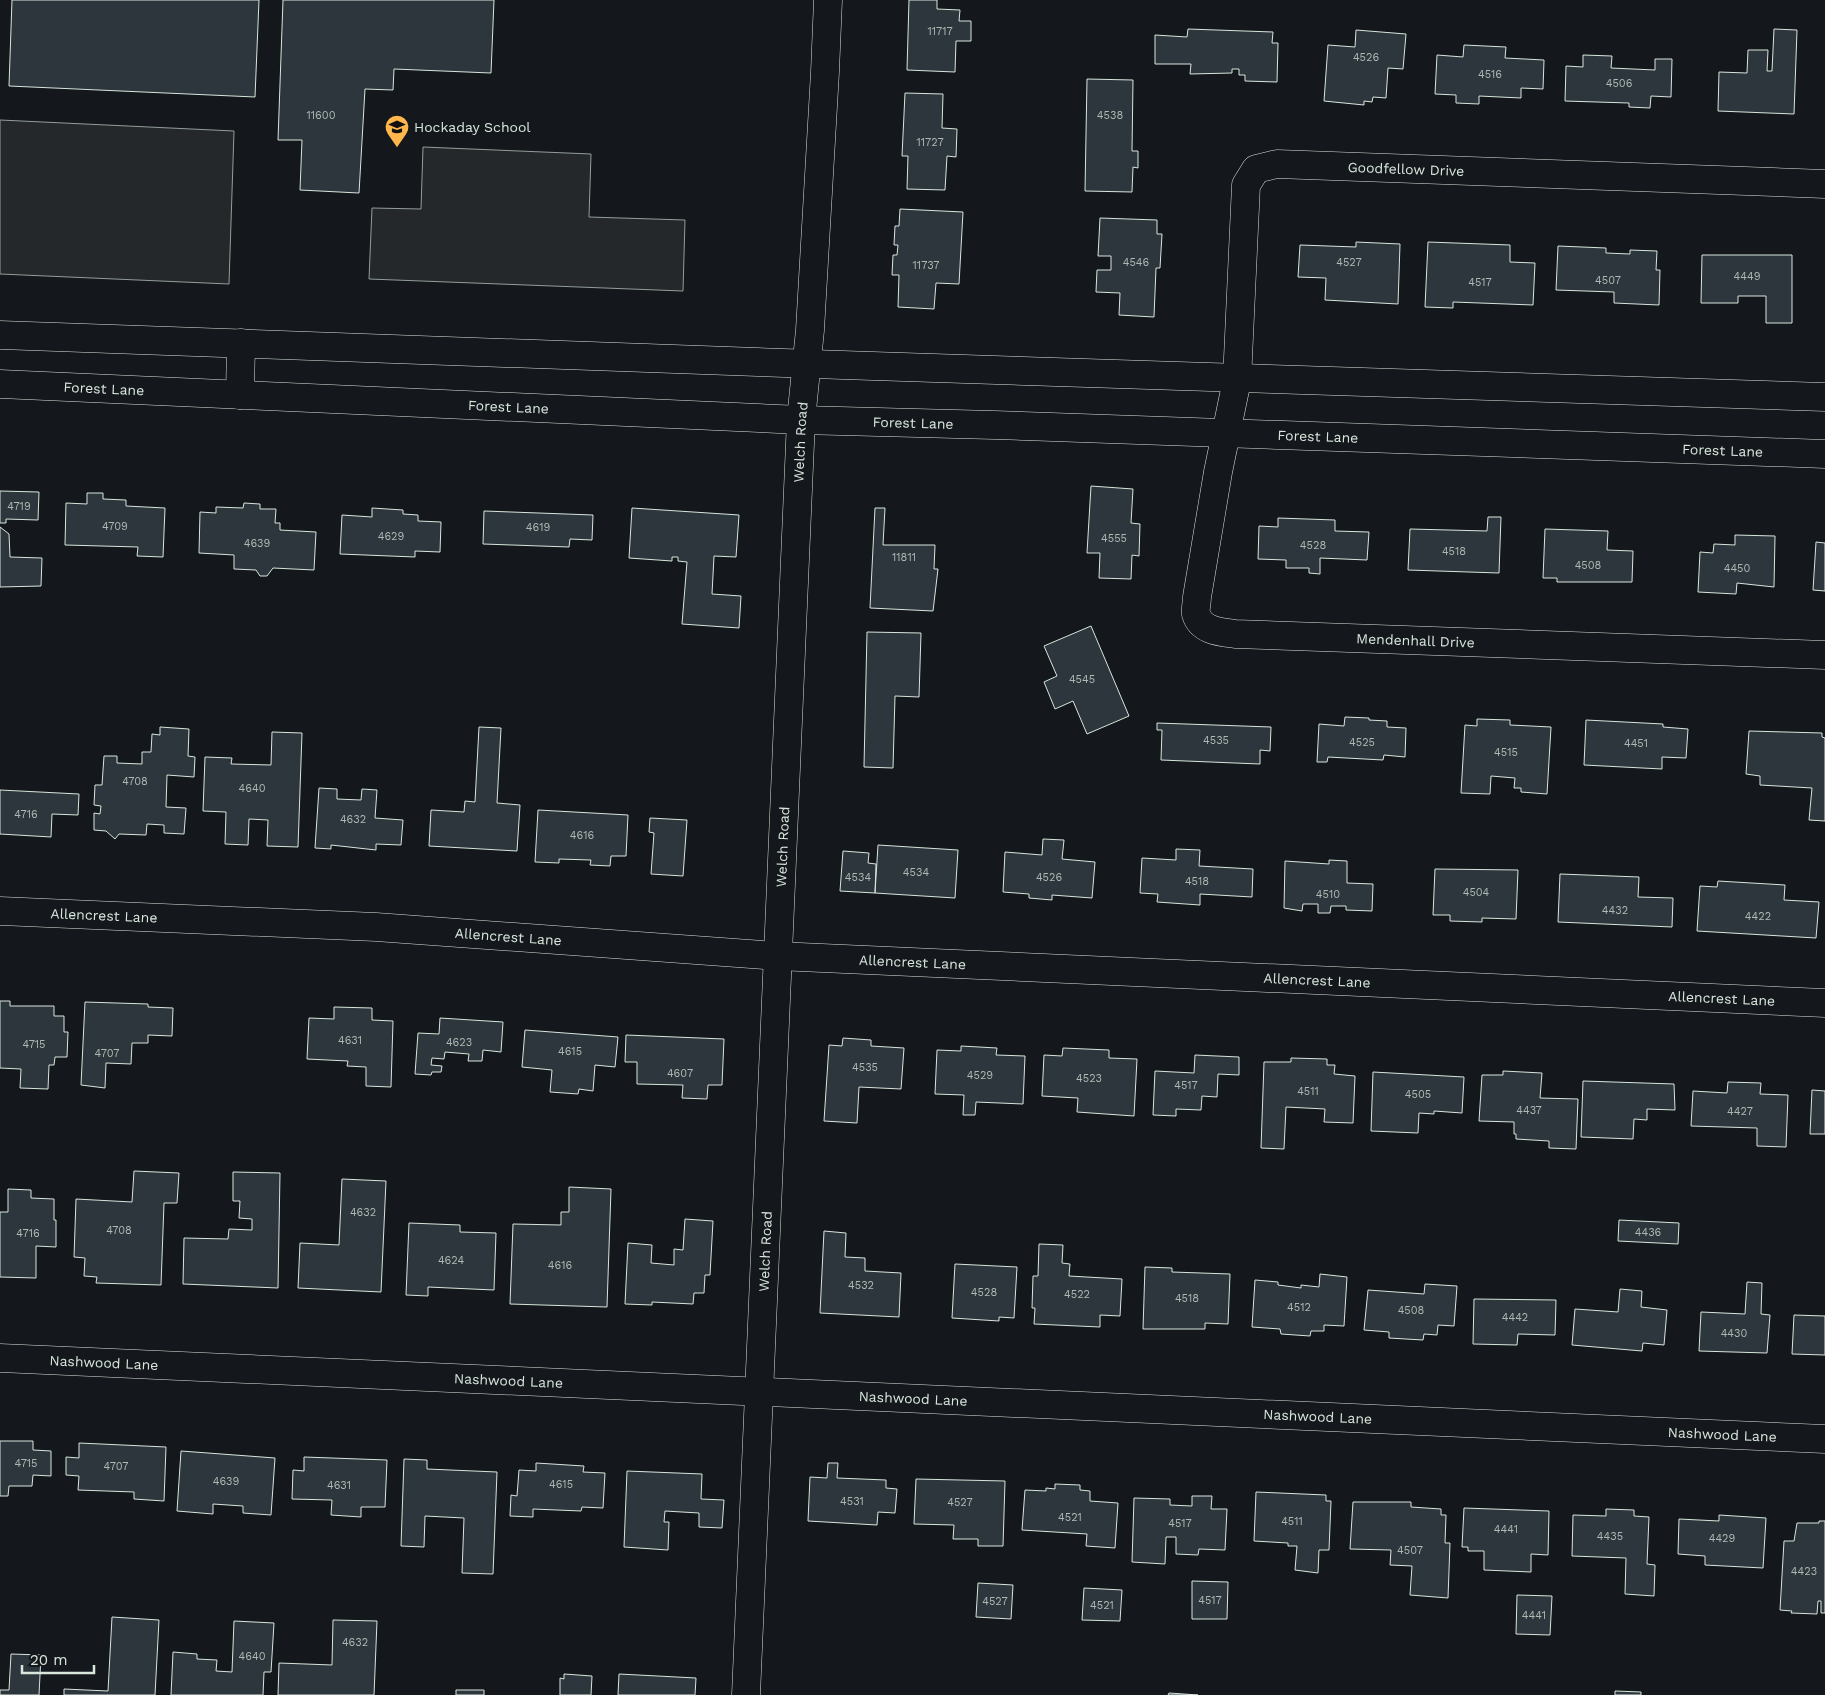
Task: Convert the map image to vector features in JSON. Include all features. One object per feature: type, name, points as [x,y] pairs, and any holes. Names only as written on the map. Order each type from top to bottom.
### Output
[{"type":"street","name":"Welch Road","points":[[746,1695],[801,420],[810,330],[826,72],[828,0]]},
{"type":"street","name":"Goodfellow Drive","points":[[1225,433],[1237,380],[1246,185],[1256,169],[1277,164],[1825,184]]},
{"type":"street","points":[[0,335],[1237,380],[1825,397]]},
{"type":"street","points":[[240,395],[241,344]]},
{"type":"street","name":"Forest Lane","points":[[0,384],[801,420],[1825,454]]},
{"type":"street","name":"Mendenhall Drive","points":[[1225,433],[1197,597],[1196,615],[1204,626],[1215,631],[1235,634],[1825,655]]},
{"type":"street","name":"Allencrest Lane","points":[[0,911],[376,927],[777,956],[1825,1002]]},
{"type":"street","name":"Nashwood Lane","points":[[0,1358],[1825,1439]]},
{"type":"shaded area","points":[[0,120],[234,131],[229,284],[0,274]]},
{"type":"shaded area","points":[[423,147],[591,154],[589,217],[685,220],[683,291],[369,279],[372,208],[421,209]]},
{"type":"building","points":[[12,0],[259,0],[255,97],[9,86]]},
{"type":"building","name":"Hockaday School","points":[[283,0],[494,0],[491,73],[394,69],[393,90],[365,89],[359,193],[300,190],[302,140],[278,140]]},
{"type":"building","points":[[909,0],[937,0],[937,9],[960,10],[959,21],[971,21],[971,41],[956,41],[955,72],[907,70]]},
{"type":"building","points":[[1188,29],[1273,32],[1272,43],[1278,43],[1277,82],[1245,81],[1245,75],[1239,75],[1239,69],[1232,69],[1232,73],[1190,74],[1191,64],[1155,64],[1155,35],[1187,37]]},
{"type":"building","points":[[1774,29],[1797,30],[1794,114],[1718,111],[1719,72],[1747,73],[1748,50],[1768,50],[1767,71],[1772,71]]},
{"type":"building","points":[[1356,30],[1406,34],[1403,69],[1388,68],[1386,98],[1373,97],[1372,102],[1364,101],[1364,105],[1324,101],[1328,45],[1355,47]]},
{"type":"building","points":[[1464,45],[1506,47],[1505,58],[1544,60],[1543,89],[1521,88],[1521,98],[1479,96],[1479,104],[1456,103],[1456,95],[1435,94],[1437,55],[1463,57]]},
{"type":"building","points":[[1583,55],[1612,56],[1611,68],[1655,70],[1655,59],[1672,59],[1671,97],[1651,96],[1650,108],[1629,107],[1629,103],[1565,101],[1566,66],[1583,67]]},
{"type":"building","points":[[1087,79],[1133,80],[1132,151],[1138,151],[1138,168],[1133,167],[1132,192],[1085,191]]},
{"type":"building","points":[[905,93],[943,94],[942,128],[957,129],[956,157],[947,156],[945,190],[907,189],[908,156],[902,156]]},
{"type":"building","points":[[900,209],[963,212],[959,284],[936,283],[934,309],[898,307],[899,275],[892,275],[893,255],[897,255],[898,245],[894,245],[895,226],[899,226]]},
{"type":"building","points":[[1100,218],[1157,220],[1157,234],[1162,234],[1160,268],[1156,268],[1154,317],[1119,315],[1120,293],[1096,292],[1097,270],[1111,270],[1111,256],[1098,256]]},
{"type":"building","points":[[1356,242],[1400,244],[1398,304],[1325,300],[1326,278],[1298,277],[1300,245],[1356,247]]},
{"type":"building","points":[[1428,242],[1510,245],[1510,262],[1535,263],[1533,305],[1453,302],[1453,308],[1425,307]]},
{"type":"building","points":[[1558,246],[1606,248],[1606,253],[1630,254],[1630,250],[1657,251],[1656,270],[1660,270],[1659,305],[1614,303],[1614,292],[1556,290]]},
{"type":"building","points":[[1702,255],[1792,255],[1792,323],[1766,323],[1766,296],[1738,296],[1738,303],[1701,303]]},
{"type":"building","points":[[1091,486],[1133,489],[1131,523],[1140,524],[1139,556],[1132,555],[1131,579],[1099,578],[1100,553],[1087,553]]},
{"type":"building","points":[[0,491],[39,492],[38,520],[6,519],[6,523],[0,523]]},
{"type":"building","points":[[87,493],[103,493],[103,499],[126,500],[126,506],[165,508],[163,557],[137,556],[138,547],[65,545],[66,503],[87,504]]},
{"type":"building","points":[[244,503],[260,504],[260,509],[276,509],[275,523],[280,523],[280,530],[316,532],[314,570],[273,568],[267,576],[260,576],[256,570],[234,569],[234,555],[199,553],[200,512],[216,513],[216,507],[243,508]]},
{"type":"building","points":[[372,508],[403,510],[403,514],[418,515],[418,521],[441,522],[440,552],[415,551],[415,557],[340,554],[342,515],[372,517]]},
{"type":"building","points":[[632,508],[739,515],[736,557],[714,556],[712,594],[741,596],[739,628],[682,624],[687,562],[678,561],[678,557],[672,557],[672,561],[629,558]]},
{"type":"building","points":[[875,508],[885,508],[883,545],[935,545],[934,569],[938,569],[933,611],[870,608]]},
{"type":"building","points":[[484,511],[593,515],[592,540],[570,539],[569,547],[483,544]]},
{"type":"building","points":[[1488,517],[1501,517],[1499,573],[1408,570],[1410,529],[1487,531]]},
{"type":"building","points":[[1278,518],[1335,520],[1335,531],[1369,532],[1367,560],[1320,558],[1320,574],[1309,573],[1309,568],[1286,568],[1286,560],[1258,559],[1259,526],[1278,527]]},
{"type":"building","points":[[0,527],[9,534],[10,557],[42,558],[41,586],[0,587]]},
{"type":"building","points":[[1545,529],[1608,531],[1607,550],[1633,551],[1632,582],[1557,582],[1557,578],[1543,578]]},
{"type":"building","points":[[1735,535],[1775,536],[1774,587],[1737,583],[1736,594],[1698,592],[1700,552],[1713,553],[1714,544],[1735,545]]},
{"type":"building","points":[[1816,542],[1825,543],[1825,591],[1813,590]]},
{"type":"building","points":[[1091,626],[1129,716],[1087,734],[1073,701],[1055,709],[1044,682],[1057,676],[1044,646]]},
{"type":"building","points":[[867,632],[921,633],[919,697],[895,696],[893,768],[864,767]]},
{"type":"building","points":[[1345,717],[1387,721],[1387,727],[1406,728],[1405,757],[1384,755],[1383,760],[1328,757],[1327,762],[1317,762],[1319,724],[1344,726]]},
{"type":"building","points":[[1477,719],[1510,720],[1510,725],[1551,727],[1547,794],[1521,792],[1521,788],[1514,788],[1515,778],[1491,776],[1490,794],[1461,793],[1465,725],[1477,726]]},
{"type":"building","points":[[1586,720],[1663,724],[1663,727],[1688,729],[1686,758],[1662,757],[1662,769],[1584,765]]},
{"type":"building","points":[[1157,723],[1271,727],[1270,751],[1260,750],[1260,764],[1161,760],[1162,730],[1157,730]]},
{"type":"building","points":[[160,727],[189,729],[188,756],[195,757],[194,777],[167,775],[166,807],[186,808],[184,834],[164,833],[164,825],[147,824],[146,835],[119,834],[115,839],[106,831],[94,830],[94,813],[100,814],[101,806],[94,805],[95,785],[102,785],[104,756],[117,756],[117,763],[142,764],[142,752],[151,752],[152,734],[160,735]]},
{"type":"building","points":[[479,727],[501,728],[497,803],[520,805],[517,851],[429,846],[431,810],[464,812],[465,801],[475,802]]},
{"type":"building","points":[[1749,731],[1822,733],[1822,737],[1825,738],[1825,821],[1809,820],[1812,788],[1760,785],[1760,776],[1746,774]]},
{"type":"building","points":[[272,732],[302,733],[298,847],[267,846],[268,820],[249,819],[248,845],[225,844],[226,812],[203,811],[205,757],[232,758],[231,764],[271,765]]},
{"type":"building","points":[[319,788],[337,789],[337,799],[361,800],[362,789],[377,790],[375,818],[403,820],[401,845],[376,844],[376,850],[331,845],[331,849],[315,848]]},
{"type":"building","points":[[0,790],[79,794],[78,815],[52,814],[51,837],[0,834]]},
{"type":"building","points":[[538,810],[628,815],[626,856],[611,856],[610,866],[590,865],[591,860],[559,859],[559,863],[535,862]]},
{"type":"building","points":[[650,818],[687,820],[683,876],[651,874],[654,833],[649,832]]},
{"type":"building","points":[[1043,839],[1064,840],[1062,859],[1095,862],[1092,898],[1052,895],[1052,900],[1029,898],[1029,894],[1003,892],[1005,852],[1042,855]]},
{"type":"building","points":[[878,845],[958,850],[955,898],[875,893]]},
{"type":"building","points":[[1176,849],[1200,850],[1199,866],[1253,869],[1252,897],[1200,894],[1200,905],[1157,902],[1158,894],[1140,893],[1142,858],[1176,860]]},
{"type":"building","points":[[843,851],[869,853],[868,863],[876,864],[875,893],[840,891]]},
{"type":"building","points":[[1329,860],[1347,861],[1347,883],[1373,884],[1372,911],[1346,910],[1346,906],[1331,906],[1330,913],[1318,913],[1318,904],[1303,904],[1302,911],[1284,908],[1285,861],[1329,864]]},
{"type":"building","points":[[1435,869],[1518,870],[1516,919],[1482,918],[1482,922],[1450,921],[1450,915],[1433,915]]},
{"type":"building","points":[[1560,874],[1639,877],[1638,897],[1673,898],[1672,927],[1558,922]]},
{"type":"building","points":[[1718,881],[1785,885],[1784,900],[1819,902],[1816,938],[1697,931],[1700,886],[1717,887]]},
{"type":"building","points":[[0,1001],[10,1001],[10,1006],[54,1006],[54,1016],[64,1016],[64,1032],[68,1032],[67,1057],[55,1057],[54,1065],[49,1065],[48,1089],[20,1088],[21,1069],[0,1068]]},
{"type":"building","points":[[85,1002],[148,1004],[148,1007],[173,1008],[172,1036],[148,1035],[148,1043],[132,1043],[131,1064],[106,1063],[105,1088],[81,1085]]},
{"type":"building","points":[[334,1007],[372,1008],[372,1020],[393,1021],[391,1087],[366,1086],[366,1067],[347,1066],[348,1061],[307,1059],[309,1018],[334,1019]]},
{"type":"building","points":[[440,1018],[503,1022],[501,1052],[483,1050],[482,1061],[468,1061],[469,1054],[445,1052],[444,1059],[432,1058],[431,1065],[442,1066],[441,1072],[432,1072],[431,1075],[415,1074],[418,1033],[439,1034]]},
{"type":"building","points":[[525,1030],[618,1037],[615,1067],[595,1065],[593,1091],[579,1089],[578,1094],[550,1092],[552,1070],[522,1067]]},
{"type":"building","points":[[626,1035],[724,1039],[722,1085],[708,1085],[707,1099],[682,1098],[683,1085],[637,1084],[637,1062],[625,1062]]},
{"type":"building","points":[[843,1038],[871,1040],[871,1046],[904,1048],[901,1089],[859,1087],[857,1123],[824,1121],[829,1045],[842,1046]]},
{"type":"building","points":[[961,1046],[997,1048],[996,1055],[1025,1056],[1023,1104],[976,1102],[975,1115],[963,1115],[964,1095],[935,1094],[937,1050],[961,1051]]},
{"type":"building","points":[[1063,1048],[1109,1050],[1109,1058],[1137,1059],[1134,1116],[1077,1112],[1078,1098],[1042,1096],[1044,1055],[1062,1056]]},
{"type":"building","points":[[1195,1055],[1239,1057],[1239,1075],[1218,1074],[1217,1097],[1202,1096],[1201,1110],[1176,1109],[1176,1116],[1153,1115],[1155,1071],[1194,1073]]},
{"type":"building","points":[[1291,1058],[1327,1059],[1327,1065],[1335,1065],[1334,1074],[1355,1076],[1353,1123],[1324,1122],[1325,1109],[1286,1107],[1284,1149],[1261,1148],[1264,1062],[1291,1062]]},
{"type":"building","points":[[1503,1071],[1542,1073],[1540,1098],[1578,1099],[1576,1149],[1549,1148],[1549,1141],[1516,1139],[1514,1122],[1479,1121],[1482,1075],[1503,1075]]},
{"type":"building","points":[[1373,1072],[1464,1077],[1462,1113],[1434,1111],[1434,1114],[1419,1113],[1418,1133],[1371,1131]]},
{"type":"building","points":[[1583,1081],[1674,1084],[1675,1110],[1647,1109],[1647,1120],[1634,1119],[1633,1139],[1581,1137]]},
{"type":"building","points":[[1728,1082],[1761,1083],[1760,1094],[1788,1095],[1786,1147],[1757,1146],[1757,1128],[1691,1126],[1693,1091],[1727,1093]]},
{"type":"building","points":[[1812,1090],[1825,1091],[1825,1134],[1810,1134]]},
{"type":"building","points":[[134,1171],[179,1173],[177,1203],[164,1203],[161,1285],[96,1283],[97,1277],[84,1276],[85,1258],[74,1257],[76,1199],[132,1202]]},
{"type":"building","points":[[233,1172],[280,1173],[278,1288],[183,1284],[184,1238],[228,1239],[229,1229],[252,1230],[252,1219],[239,1218],[240,1201],[233,1201]]},
{"type":"building","points":[[342,1179],[386,1181],[381,1292],[298,1288],[300,1243],[339,1245]]},
{"type":"building","points":[[569,1187],[611,1189],[607,1307],[510,1304],[513,1224],[561,1225],[561,1212],[569,1212]]},
{"type":"building","points":[[8,1189],[31,1190],[31,1198],[54,1199],[56,1247],[36,1246],[36,1278],[0,1277],[0,1212],[8,1212]]},
{"type":"building","points":[[685,1219],[713,1221],[710,1275],[705,1275],[704,1293],[694,1293],[693,1304],[652,1302],[652,1305],[625,1304],[628,1243],[652,1245],[651,1263],[674,1265],[674,1249],[683,1250]]},
{"type":"building","points":[[1619,1220],[1679,1223],[1678,1244],[1618,1241]]},
{"type":"building","points":[[409,1223],[460,1225],[460,1232],[496,1233],[494,1290],[428,1287],[428,1296],[406,1295]]},
{"type":"building","points":[[824,1231],[846,1233],[845,1257],[865,1258],[865,1271],[901,1273],[899,1317],[820,1313]]},
{"type":"building","points":[[1039,1244],[1063,1245],[1062,1263],[1070,1264],[1069,1276],[1122,1279],[1120,1316],[1100,1315],[1100,1327],[1034,1324],[1035,1308],[1032,1308],[1033,1276],[1038,1276]]},
{"type":"building","points":[[955,1264],[1017,1267],[1014,1318],[999,1317],[999,1321],[952,1318]]},
{"type":"building","points":[[1145,1267],[1172,1268],[1172,1272],[1230,1274],[1228,1324],[1205,1323],[1205,1329],[1143,1329]]},
{"type":"building","points":[[1320,1274],[1347,1277],[1344,1326],[1324,1325],[1324,1331],[1311,1331],[1310,1336],[1281,1334],[1280,1329],[1252,1327],[1255,1280],[1278,1282],[1278,1285],[1301,1288],[1301,1285],[1319,1287]]},
{"type":"building","points":[[1747,1282],[1762,1283],[1761,1314],[1770,1315],[1767,1353],[1699,1351],[1701,1312],[1745,1314]]},
{"type":"building","points":[[1425,1284],[1457,1286],[1454,1326],[1438,1325],[1437,1335],[1424,1334],[1423,1340],[1389,1338],[1389,1332],[1364,1330],[1368,1290],[1424,1294]]},
{"type":"building","points":[[1620,1289],[1642,1291],[1641,1307],[1667,1310],[1664,1345],[1643,1343],[1642,1351],[1572,1345],[1575,1309],[1618,1312]]},
{"type":"building","points":[[1474,1299],[1556,1300],[1555,1335],[1518,1334],[1517,1345],[1473,1344]]},
{"type":"building","points":[[1794,1315],[1825,1316],[1825,1355],[1792,1354]]},
{"type":"building","points":[[0,1441],[33,1441],[33,1450],[51,1451],[51,1476],[33,1475],[32,1486],[9,1486],[8,1496],[0,1496]]},
{"type":"building","points":[[79,1443],[166,1447],[164,1501],[134,1499],[134,1492],[78,1490],[79,1476],[66,1475],[66,1457],[79,1458]]},
{"type":"building","points":[[181,1451],[275,1458],[271,1515],[243,1513],[243,1506],[213,1504],[213,1514],[177,1511]]},
{"type":"building","points":[[304,1457],[387,1460],[385,1507],[361,1507],[361,1517],[331,1515],[332,1500],[292,1499],[293,1470],[304,1471]]},
{"type":"building","points":[[404,1459],[427,1460],[427,1469],[497,1472],[493,1574],[462,1573],[464,1518],[425,1516],[424,1547],[401,1546]]},
{"type":"building","points":[[536,1463],[584,1466],[583,1472],[605,1473],[603,1508],[582,1507],[581,1511],[533,1509],[533,1517],[510,1516],[511,1495],[517,1496],[519,1470],[536,1471]]},
{"type":"building","points":[[828,1463],[838,1463],[837,1478],[886,1480],[886,1488],[897,1489],[895,1513],[878,1512],[877,1525],[808,1521],[810,1477],[827,1478]]},
{"type":"building","points":[[627,1471],[702,1474],[701,1499],[724,1500],[722,1528],[699,1527],[699,1513],[665,1511],[664,1522],[669,1522],[668,1550],[624,1547]]},
{"type":"building","points":[[916,1479],[1005,1481],[1003,1546],[978,1546],[978,1539],[953,1539],[954,1525],[914,1524]]},
{"type":"building","points":[[1055,1484],[1080,1485],[1080,1490],[1090,1491],[1090,1501],[1118,1503],[1115,1548],[1086,1546],[1087,1534],[1022,1530],[1025,1490],[1046,1491],[1046,1488],[1055,1489]]},
{"type":"building","points":[[1256,1492],[1326,1495],[1326,1501],[1331,1501],[1329,1550],[1319,1550],[1318,1573],[1295,1570],[1297,1546],[1288,1546],[1288,1543],[1254,1541]]},
{"type":"building","points":[[1192,1496],[1212,1496],[1211,1509],[1227,1509],[1225,1550],[1199,1549],[1198,1555],[1176,1554],[1176,1537],[1166,1537],[1165,1564],[1132,1562],[1134,1498],[1170,1499],[1170,1505],[1192,1506]]},
{"type":"building","points":[[1353,1502],[1411,1502],[1411,1507],[1441,1509],[1441,1515],[1446,1515],[1445,1543],[1450,1543],[1448,1598],[1410,1595],[1412,1566],[1390,1565],[1391,1550],[1350,1549]]},
{"type":"building","points":[[1464,1508],[1549,1511],[1548,1555],[1531,1554],[1531,1572],[1484,1570],[1484,1551],[1468,1551],[1468,1547],[1462,1547]]},
{"type":"building","points":[[1606,1509],[1634,1510],[1634,1516],[1649,1517],[1647,1564],[1655,1565],[1654,1596],[1625,1594],[1626,1558],[1572,1556],[1573,1515],[1606,1516]]},
{"type":"building","points":[[1719,1515],[1766,1518],[1763,1568],[1705,1565],[1705,1556],[1678,1554],[1679,1519],[1719,1521]]},
{"type":"building","points":[[1819,1521],[1825,1521],[1825,1613],[1821,1613],[1821,1601],[1818,1601],[1817,1614],[1791,1613],[1792,1611],[1780,1610],[1784,1541],[1794,1541],[1797,1523],[1819,1523]]},
{"type":"building","points":[[1192,1581],[1228,1582],[1227,1619],[1192,1619]]},
{"type":"building","points":[[978,1583],[1013,1585],[1011,1619],[976,1617]]},
{"type":"building","points":[[1084,1588],[1122,1590],[1120,1621],[1082,1620]]},
{"type":"building","points":[[1517,1595],[1552,1596],[1550,1635],[1516,1634]]},
{"type":"building","points":[[112,1617],[159,1620],[155,1695],[64,1695],[64,1689],[108,1691]]},
{"type":"building","points":[[333,1620],[377,1621],[374,1695],[278,1695],[279,1663],[332,1665]]},
{"type":"building","points":[[234,1621],[274,1623],[271,1672],[264,1672],[263,1695],[171,1695],[173,1652],[197,1654],[197,1659],[217,1660],[216,1671],[232,1672]]},
{"type":"building","points":[[11,1654],[41,1655],[39,1695],[0,1695],[0,1690],[9,1690]]},
{"type":"building","points":[[564,1674],[592,1676],[591,1695],[560,1695],[560,1678],[564,1679]]},
{"type":"building","points":[[619,1674],[696,1678],[695,1695],[618,1695]]},
{"type":"building","points":[[456,1690],[484,1690],[484,1695],[456,1695]]},
{"type":"building","points":[[1615,1691],[1641,1692],[1641,1695],[1615,1695]]},
{"type":"building","points":[[1169,1693],[1198,1695],[1168,1695]]},
{"type":"place","name":"Hockaday School","points":[[397,148]]}]
